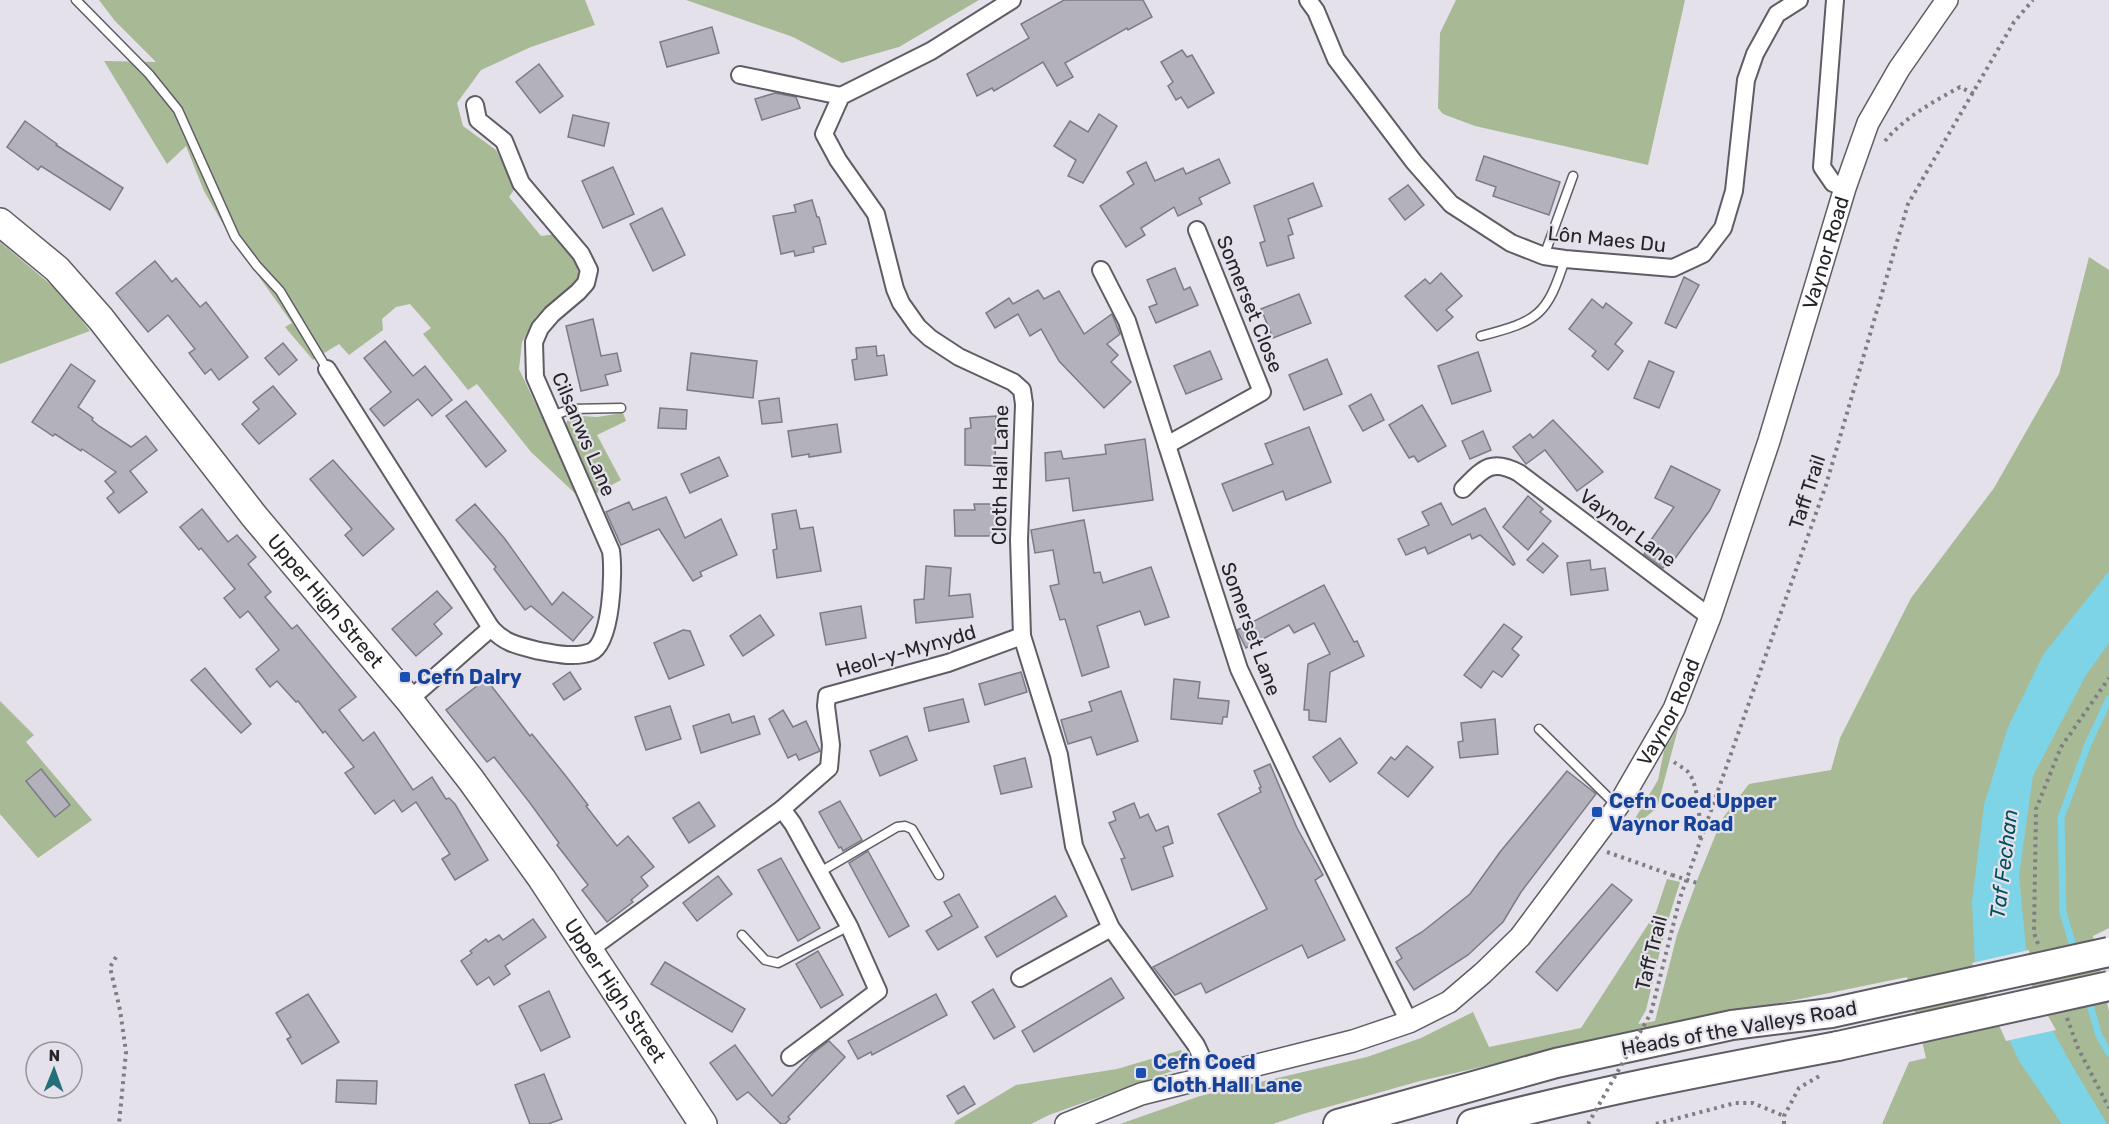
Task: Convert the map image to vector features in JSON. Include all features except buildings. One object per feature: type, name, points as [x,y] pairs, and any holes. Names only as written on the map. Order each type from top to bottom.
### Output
[{"type":"highway","name":"Heads of the Valleys Road","points":[[1338,1124],[1556,1063],[1732,1025],[1831,1013],[2109,952]]},
{"type":"highway","name":"Heads of the Valleys Road","points":[[1472,1124],[1542,1105],[1651,1081],[1835,1060],[2109,986]]},
{"type":"main road","name":"Upper High Street","points":[[0,222],[57,269],[101,319],[254,516],[410,700],[536,870],[703,1124]]},
{"type":"street","points":[[740,75],[841,96],[932,51],[1012,0]]},
{"type":"street","name":"Lôn Maes Du","points":[[1308,0],[1316,11],[1336,59],[1414,162],[1451,204],[1511,243],[1544,256],[1673,268],[1703,254],[1723,228],[1734,191],[1746,80],[1755,54],[1777,14],[1798,0]]},
{"type":"street","points":[[1835,0],[1822,167],[1833,183],[1845,188]]},
{"type":"street","name":"Vaynor Road","points":[[1066,1124],[1141,1094],[1353,1041],[1409,1022],[1449,1002],[1520,937],[1618,806],[1674,709],[1710,617],[1769,441],[1845,188],[1868,123],[1899,69],[1947,0]]},
{"type":"street","name":"Cloth Hall Lane","points":[[841,96],[824,134],[838,160],[876,214],[895,289],[901,303],[918,327],[930,338],[959,357],[978,364],[1012,382],[1022,390],[1024,404],[1019,581],[1022,636],[1059,755],[1074,846],[1111,928],[1196,1045],[1210,1075]]},
{"type":"street","name":"Cilsanws Lane","points":[[327,369],[491,628],[500,638],[517,645],[563,655],[592,651],[600,644],[612,579],[611,551],[535,377],[534,342],[540,328],[586,283],[589,270],[581,254],[521,183],[504,141],[478,120],[475,105]]},
{"type":"street","name":"Somerset Close","points":[[1167,445],[1262,392],[1197,230]]},
{"type":"street","name":"Somerset Lane","points":[[1101,270],[1127,321],[1239,669],[1409,1022]]},
{"type":"street","name":"Vaynor Lane","points":[[1463,489],[1484,468],[1506,466],[1519,473],[1710,617]]},
{"type":"street","points":[[410,700],[491,628]]},
{"type":"street","name":"Heol-y-Mynydd","points":[[589,950],[782,810],[829,768],[831,745],[827,696],[948,663],[1022,636]]},
{"type":"street","points":[[782,810],[793,824],[849,926],[878,991],[790,1057]]},
{"type":"street","points":[[1020,978],[1111,928]]},
{"type":"lane","points":[[76,0],[149,74],[178,110],[236,237],[257,266],[280,291],[327,369]]},
{"type":"lane","points":[[1544,256],[1573,176]]},
{"type":"lane","points":[[1482,336],[1514,327],[1541,312],[1556,289],[1565,259]]},
{"type":"lane","points":[[552,416],[571,409],[621,408]]},
{"type":"lane","points":[[1539,729],[1618,806]]},
{"type":"lane","points":[[820,873],[897,827],[905,826],[912,829],[939,875]]},
{"type":"lane","points":[[742,935],[765,960],[778,963],[849,926]]},
{"type":"path","name":"Taff Trail","points":[[1588,1124],[1651,1013],[1680,898],[1826,485],[1908,204],[2014,22],[2033,0]]},
{"type":"path","points":[[1882,145],[1895,129],[1930,103],[1960,87],[1974,94]]},
{"type":"path","points":[[2042,954],[2034,933],[2036,809],[2061,747],[2109,678]]},
{"type":"path","points":[[1674,762],[1689,773],[1697,796],[1700,823],[1699,845]]},
{"type":"path","points":[[1603,850],[1696,883]]},
{"type":"path","points":[[116,957],[110,967],[120,1010],[126,1052],[119,1124]]},
{"type":"path","points":[[2066,1017],[2078,1048],[2109,1108]]},
{"type":"path","points":[[1784,1124],[1784,1116],[1799,1088],[1821,1076],[1835,1060]]},
{"type":"path","points":[[1656,1124],[1736,1103],[1753,1103],[1784,1116]]},
{"type":"green space","points":[[99,0],[585,0],[595,25],[531,47],[481,70],[457,103],[463,126],[496,150],[516,187],[509,197],[541,236],[557,234],[574,252],[579,276],[562,295],[536,317],[522,342],[519,369],[581,499],[531,452],[477,384],[468,390],[423,334],[431,328],[410,304],[396,307],[382,319],[383,330],[349,355],[339,344],[313,360],[285,327],[292,323],[230,236],[204,191],[186,146],[167,164],[104,61],[156,62],[115,21]]},
{"type":"green space","points":[[686,0],[979,0],[899,47],[842,63],[793,37]]},
{"type":"green space","points":[[1456,0],[1685,0],[1648,165],[1475,126],[1443,114],[1438,108],[1440,33]]},
{"type":"green space","points":[[0,242],[62,294],[90,331],[0,364]]},
{"type":"green space","points":[[2089,257],[2109,270],[2109,928],[2093,936],[2109,1012],[2109,1124],[1882,1124],[1909,1062],[1926,1058],[1907,977],[1586,1043],[1420,1081],[1273,1124],[1120,1124],[1200,1096],[1367,1057],[1421,1038],[1473,1012],[1489,1047],[1581,1028],[1656,912],[1667,879],[1680,882],[1665,930],[1646,1010],[1638,1024],[1655,1021],[1677,935],[1722,819],[1749,784],[1831,770],[1840,738],[1911,598],[1994,488],[2059,374]]},
{"type":"green space","points":[[623,413],[626,421],[597,435],[621,480],[595,494],[565,430],[567,421],[581,416],[597,417]]},
{"type":"green space","points":[[0,701],[34,735],[26,742],[92,820],[38,858],[0,814]]},
{"type":"green space","points":[[1679,725],[1657,808],[1627,832],[1658,780],[1664,751]]},
{"type":"green space","points":[[1181,1050],[1186,1063],[1178,1069],[1049,1115],[1031,1124],[954,1124],[1016,1085],[1117,1069]]},
{"type":"water","name":"Taf Fechan","points":[[2109,571],[2109,643],[2086,675],[2033,776],[2019,876],[2030,989],[2107,1124],[2062,1124],[2019,1061],[1975,964],[1972,902],[1984,805],[2008,727],[2043,655]]},
{"type":"pier","points":[[2029,950],[2032,988],[2056,1030],[2006,1041],[1972,963]]},
{"type":"waterway","points":[[2075,953],[2063,912],[2061,818],[2088,744],[2109,699]]},
{"type":"waterway","points":[[2088,998],[2099,1036],[2109,1053]]},
{"type":"place","name":"Cefn Dalry","points":[[405,677]]},
{"type":"place","name":"Cefn Coed Upper Vaynor Road","points":[[1597,812]]},
{"type":"place","name":"Cefn Coed Cloth Hall Lane","points":[[1141,1073]]}]
